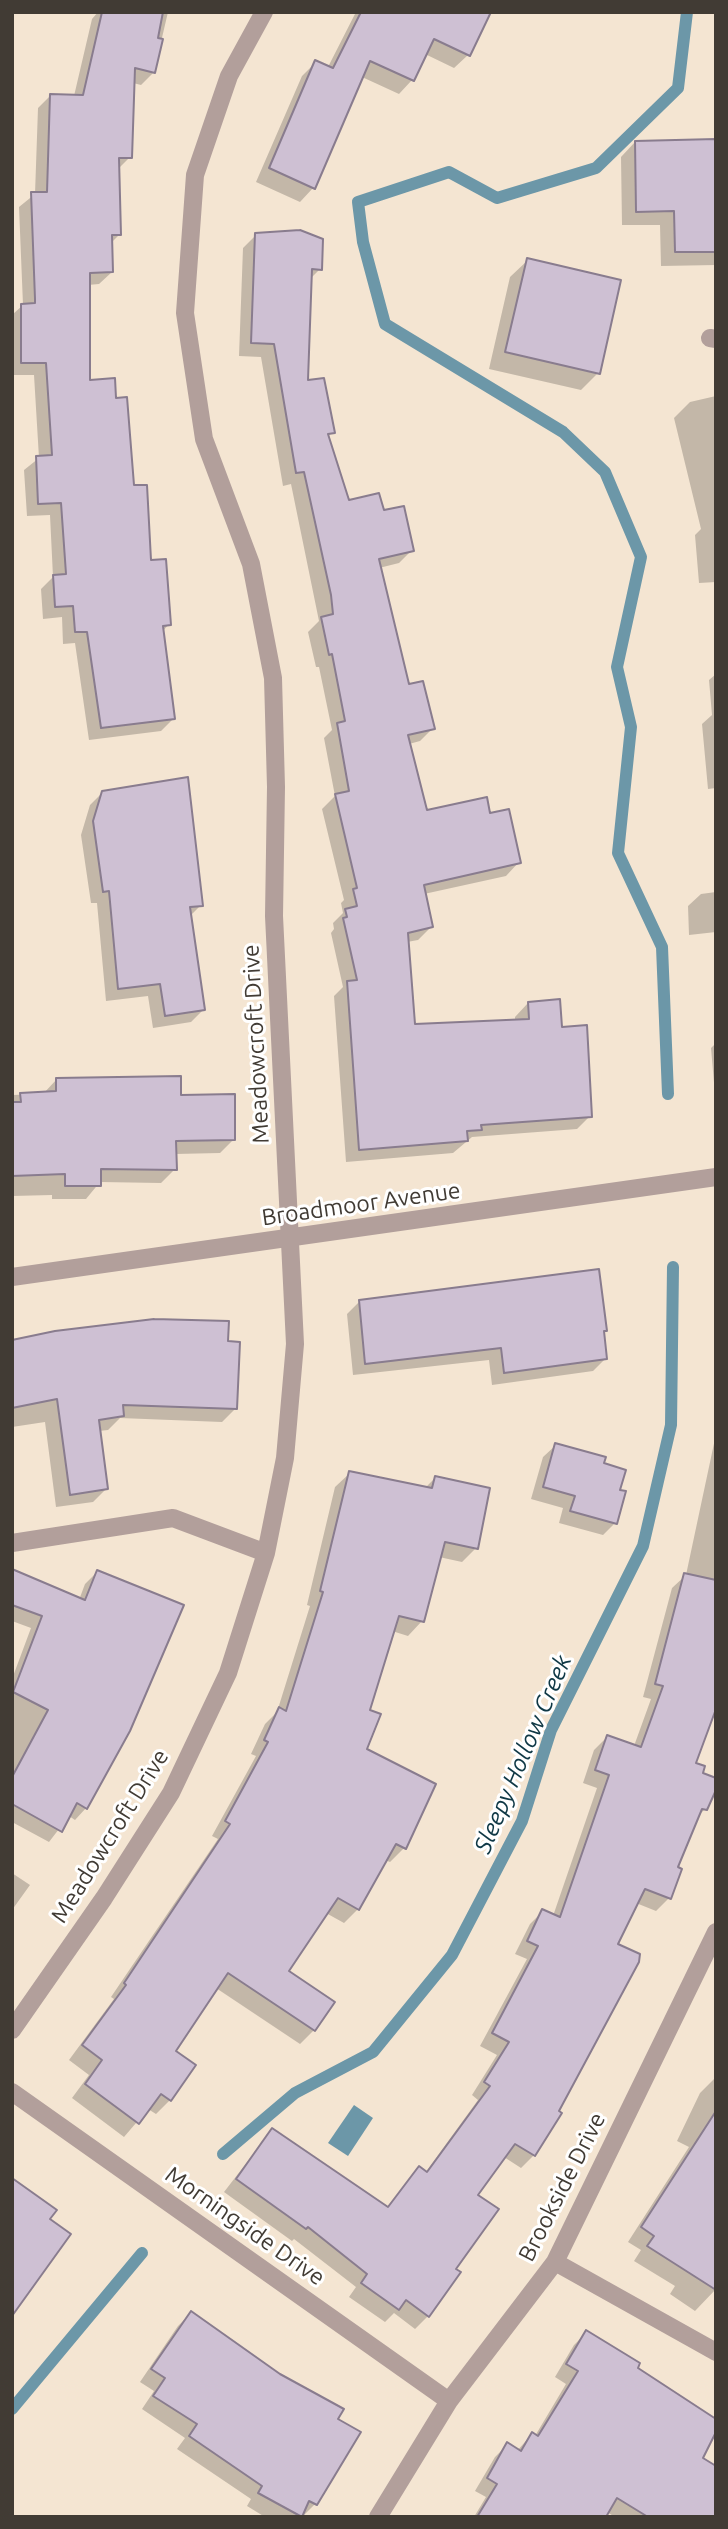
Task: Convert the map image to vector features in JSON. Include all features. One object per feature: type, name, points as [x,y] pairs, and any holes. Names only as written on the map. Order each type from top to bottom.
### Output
[{"type":"street","name":"Meadowcroft Drive","points":[[12,2030],[104,1898],[171,1793],[228,1672],[266,1553],[285,1458],[295,1344],[274,916],[276,787],[273,678],[251,564],[204,439],[185,313],[195,174],[229,76],[264,12]]},
{"type":"street","name":"Broadmoor Avenue","points":[[12,1278],[716,1177]]},
{"type":"street","points":[[12,1543],[173,1518],[266,1553]]},
{"type":"street","name":"Brookside Drive","points":[[378,2517],[449,2401],[555,2262],[716,1932]]},
{"type":"street","name":"Morningside Drive","points":[[12,2092],[449,2401]]},
{"type":"street","points":[[555,2262],[716,2352]]},
{"type":"water","points":[[354,2105],[373,2118],[348,2156],[328,2143]]},
{"type":"building","points":[[102,12],[163,12],[158,38],[163,39],[155,73],[135,68],[132,158],[119,158],[121,235],[112,235],[113,272],[90,273],[90,380],[115,378],[116,398],[127,397],[134,485],[147,485],[151,560],[166,559],[171,625],[163,626],[175,719],[101,728],[87,632],[75,632],[73,606],[55,607],[53,575],[66,574],[61,503],[38,504],[36,456],[52,455],[46,363],[21,363],[21,304],[35,303],[31,192],[47,192],[50,94],[83,95]]},
{"type":"building","points":[[361,12],[491,12],[470,56],[434,39],[414,81],[370,61],[315,189],[269,168],[315,60],[333,68]]},
{"type":"building","points":[[716,139],[716,252],[675,252],[674,211],[636,212],[635,141]]},
{"type":"building","points":[[300,230],[323,239],[322,270],[312,269],[308,380],[324,378],[335,433],[328,434],[349,500],[379,493],[384,510],[404,506],[414,551],[379,559],[409,684],[423,681],[435,729],[408,735],[427,810],[487,797],[490,813],[509,809],[521,863],[424,885],[433,927],[408,933],[415,1024],[529,1019],[528,1002],[560,999],[562,1027],[587,1025],[592,1117],[481,1125],[482,1130],[467,1131],[468,1141],[359,1150],[347,981],[357,980],[343,918],[347,917],[345,909],[357,906],[353,889],[357,888],[335,794],[349,791],[337,723],[345,721],[332,654],[329,655],[321,617],[333,614],[331,595],[304,472],[296,473],[274,344],[251,343],[255,233]]},
{"type":"building","points":[[527,258],[621,280],[600,374],[505,352]]},
{"type":"building","points":[[188,777],[203,906],[190,907],[205,1010],[165,1016],[160,984],[118,989],[109,891],[103,892],[93,821],[102,791]]},
{"type":"building","points":[[181,1076],[181,1095],[235,1094],[235,1140],[176,1141],[177,1170],[101,1169],[101,1186],[65,1186],[65,1174],[12,1176],[12,1102],[21,1102],[20,1093],[56,1091],[56,1078]]},
{"type":"building","points":[[599,1269],[607,1331],[604,1331],[607,1359],[504,1373],[501,1348],[365,1364],[359,1300]]},
{"type":"building","points":[[154,1319],[229,1321],[228,1341],[240,1342],[237,1409],[123,1405],[124,1416],[99,1420],[108,1489],[70,1495],[57,1399],[12,1408],[12,1340],[55,1331]]},
{"type":"building","points":[[555,1443],[606,1457],[604,1463],[626,1470],[620,1490],[626,1491],[617,1524],[570,1511],[575,1496],[543,1487]]},
{"type":"building","points":[[349,1471],[432,1488],[435,1476],[490,1488],[478,1549],[445,1542],[424,1622],[399,1616],[370,1710],[381,1714],[367,1749],[436,1784],[406,1849],[396,1844],[359,1910],[338,1898],[289,1971],[335,2002],[315,2031],[228,1973],[176,2051],[196,2065],[171,2101],[161,2094],[139,2124],[85,2084],[102,2060],[82,2045],[126,1985],[124,1983],[230,1824],[225,1821],[268,1742],[264,1740],[279,1707],[286,1711],[323,1592],[320,1591]]},
{"type":"building","points":[[12,1569],[85,1600],[97,1570],[184,1605],[130,1731],[87,1809],[77,1803],[62,1832],[12,1804],[12,1777],[48,1710],[13,1692],[42,1616],[12,1605]]},
{"type":"building","points":[[684,1573],[716,1580],[716,1709],[696,1763],[705,1766],[703,1773],[716,1778],[716,1790],[707,1810],[702,1809],[678,1867],[682,1869],[671,1899],[645,1889],[618,1944],[640,1954],[639,1962],[559,2111],[562,2113],[535,2156],[515,2144],[478,2195],[499,2209],[456,2269],[461,2272],[429,2317],[406,2300],[399,2310],[361,2283],[367,2274],[308,2227],[306,2229],[236,2179],[272,2128],[388,2207],[419,2166],[427,2172],[490,2086],[484,2082],[509,2042],[492,2033],[538,1946],[527,1941],[542,1909],[560,1917],[609,1775],[595,1770],[607,1735],[641,1747],[663,1686],[655,1684]]},
{"type":"building","points":[[716,2111],[716,2290],[647,2246],[654,2236],[641,2227]]},
{"type":"building","points":[[12,2178],[57,2210],[50,2219],[71,2234],[12,2316]]},
{"type":"building","points":[[191,2311],[280,2374],[344,2409],[338,2419],[361,2432],[317,2505],[309,2501],[302,2517],[258,2493],[262,2486],[189,2436],[197,2424],[153,2396],[165,2378],[151,2369]]},
{"type":"building","points":[[586,2330],[640,2363],[638,2368],[716,2419],[716,2432],[703,2458],[716,2466],[716,2517],[648,2517],[617,2498],[606,2517],[477,2517],[497,2484],[487,2478],[507,2442],[521,2451],[532,2432],[538,2436],[578,2371],[566,2364]]},
{"type":"waterway","name":"Sleepy Hollow Creek","points":[[668,1094],[662,947],[618,853],[631,727],[617,667],[641,557],[605,472],[563,432],[385,324],[363,242],[358,202],[449,172],[497,198],[596,168],[678,88],[687,12]]},
{"type":"waterway","name":"Sleepy Hollow Creek","points":[[223,2154],[295,2093],[373,2052],[452,1955],[522,1821],[551,1730],[643,1546],[671,1425],[673,1267]]},
{"type":"waterway","name":"Sleepy Hollow Creek","points":[[12,2409],[142,2253]]}]
